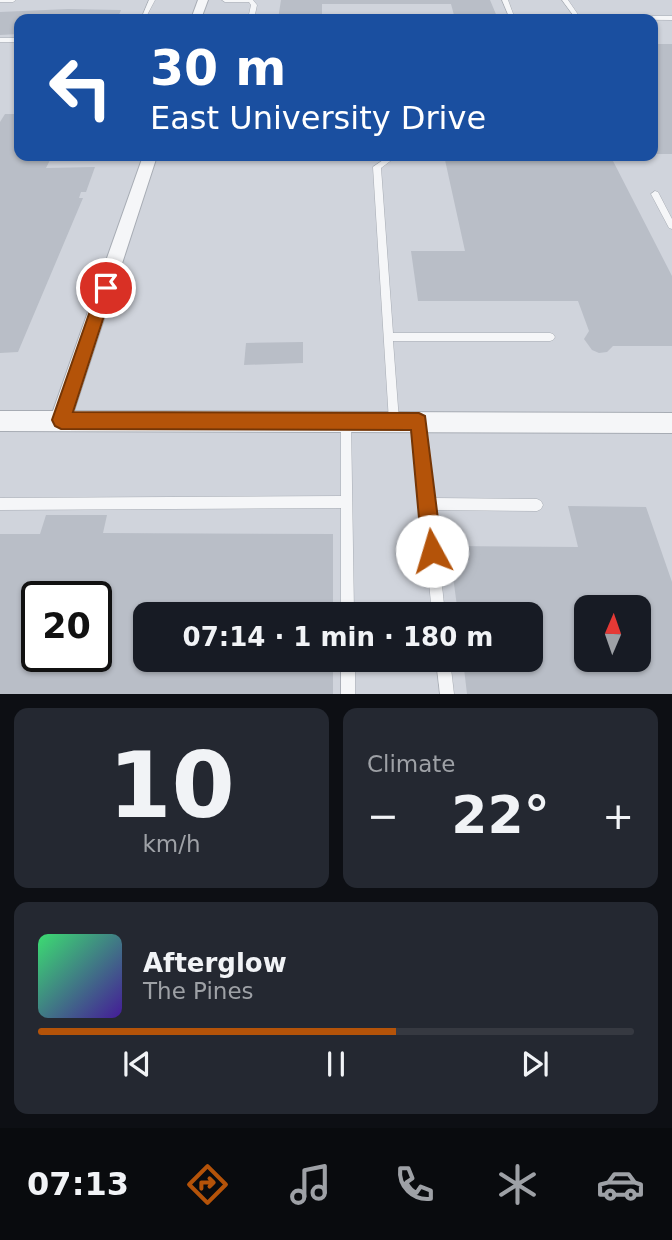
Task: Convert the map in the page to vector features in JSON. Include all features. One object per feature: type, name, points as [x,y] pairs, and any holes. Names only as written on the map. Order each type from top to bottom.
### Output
[{"type":"street","points":[[61,420],[148,161]]},
{"type":"street","points":[[0,421],[672,422]]},
{"type":"lane","points":[[0,0],[13,0]]},
{"type":"lane","points":[[225,0],[251,1],[254,5],[252,14]]},
{"type":"lane","points":[[386,161],[377,167],[394,422]]},
{"type":"lane","points":[[655,194],[672,226]]},
{"type":"lane","points":[[388,337],[550,337]]},
{"type":"lane","points":[[346,421],[348,602]]},
{"type":"lane","points":[[419,422],[438,602]]},
{"type":"lane","points":[[0,504],[347,502]]},
{"type":"lane","points":[[428,504],[537,505]]},
{"type":"lane","points":[[348,672],[348,694]]},
{"type":"lane","points":[[444,672],[447,694]]},
{"type":"shaded area","points":[[0,0],[672,0],[672,694],[0,694]]},
{"type":"building","points":[[281,0],[490,0],[496,14],[454,14],[451,4],[322,4],[322,14],[279,14]]},
{"type":"building","points":[[121,10],[119,14],[14,14],[14,34],[0,35],[0,12]]},
{"type":"building","points":[[658,44],[672,44],[672,154],[658,154]]},
{"type":"building","points":[[5,114],[14,114],[14,161],[50,161],[46,168],[95,167],[86,192],[81,192],[79,198],[83,198],[18,352],[0,353],[0,122]]},
{"type":"building","points":[[445,161],[613,161],[672,276],[672,346],[613,346],[607,352],[599,353],[592,350],[584,339],[589,331],[578,301],[418,301],[411,251],[465,251]]},
{"type":"building","points":[[303,342],[303,363],[244,365],[246,343]]},
{"type":"building","points":[[568,506],[646,507],[672,582],[672,694],[467,694],[464,672],[543,672],[543,602],[456,602],[449,546],[578,547]]},
{"type":"building","points":[[46,515],[107,515],[103,533],[333,534],[333,602],[133,602],[133,672],[333,672],[333,694],[0,694],[0,534],[40,534]]},
{"type":"route","points":[[106,288],[61,420],[419,422],[432,551]]}]
